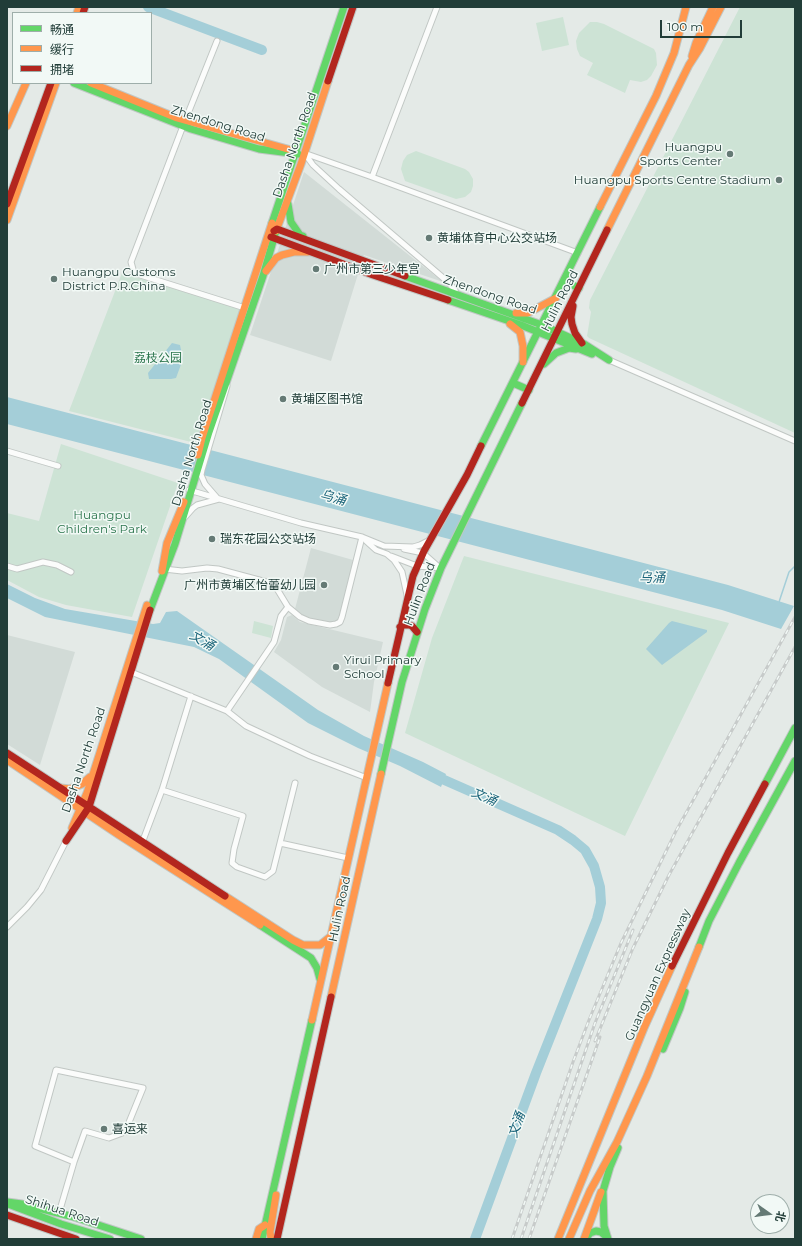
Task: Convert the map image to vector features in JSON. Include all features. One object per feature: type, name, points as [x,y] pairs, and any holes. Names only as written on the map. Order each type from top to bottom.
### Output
[{"type":"main road","name":"Dasha North Road","points":[[196,478],[198,455],[202,438],[245,308],[271,237],[295,153],[344,7]]},
{"type":"main road","name":"Dasha North Road","points":[[277,229],[288,202],[353,7]]},
{"type":"main road","name":"Hulin Road","points":[[262,1239],[378,731],[400,627],[417,566],[467,475],[664,78],[674,53],[686,7]]},
{"type":"main road","points":[[689,65],[696,43],[713,7]]},
{"type":"main road","name":"Hulin Road","points":[[276,1238],[381,772],[404,676],[417,632],[441,568],[465,518],[689,65],[700,48],[721,7]]},
{"type":"main road","points":[[7,126],[26,84]]},
{"type":"main road","points":[[7,204],[51,84]]},
{"type":"main road","points":[[7,220],[56,84]]},
{"type":"main road","name":"Zhendong Road","points":[[77,84],[259,149],[304,153]]},
{"type":"main road","name":"Zhendong Road","points":[[93,84],[184,123]]},
{"type":"main road","points":[[263,276],[272,263],[282,255],[294,252],[317,253],[317,243],[300,234],[296,229],[289,216],[288,202]]},
{"type":"main road","name":"Zhendong Road","points":[[277,229],[456,295],[504,316]]},
{"type":"main road","points":[[271,237],[277,229]]},
{"type":"main road","name":"Dasha North Road","points":[[66,841],[85,808],[131,672],[134,652],[147,606],[165,569],[167,543],[196,478],[263,276],[271,237]]},
{"type":"main road","name":"Zhendong Road","points":[[271,237],[373,274],[540,328],[609,360]]},
{"type":"main road","points":[[564,281],[579,288]]},
{"type":"main road","points":[[539,368],[556,353],[569,348],[582,347],[575,333],[571,317],[575,297]]},
{"type":"main road","points":[[504,316],[528,313],[556,298]]},
{"type":"main road","points":[[504,316],[520,332],[523,346],[523,363]]},
{"type":"main road","points":[[513,382],[529,390]]},
{"type":"main road","name":"Dasha North Road","points":[[85,808],[93,773],[134,652],[159,590],[183,520],[190,491]]},
{"type":"main road","points":[[400,627],[403,625],[409,625],[417,632]]},
{"type":"main road","name":"Guangyuan Expressway","points":[[558,1239],[644,1028],[686,936],[795,728]]},
{"type":"main road","points":[[7,753],[60,788],[85,808]]},
{"type":"main road","points":[[7,760],[85,808],[311,958],[317,968],[321,981]]},
{"type":"main road","name":"Guangyuan Expressway","points":[[569,1239],[590,1191],[617,1142],[647,1076],[709,921],[795,761]]},
{"type":"main road","points":[[60,788],[70,789],[82,784],[88,780],[93,773]]},
{"type":"main road","points":[[141,845],[303,945],[320,945],[330,937]]},
{"type":"main road","points":[[584,1239],[610,1167],[680,1008],[697,952]]},
{"type":"main road","points":[[607,1238],[604,1226],[603,1192],[610,1167]]},
{"type":"main road","points":[[275,1182],[276,1197],[270,1232],[271,1238],[276,1238]]},
{"type":"main road","points":[[7,1203],[22,1204],[59,1213],[140,1239]]},
{"type":"main road","name":"Shihua Road","points":[[7,1203],[56,1222],[110,1239]]},
{"type":"main road","name":"Shihua Road","points":[[7,1215],[76,1239]]},
{"type":"main road","points":[[256,1239],[259,1228],[265,1225]]},
{"type":"main road","points":[[584,1239],[590,1233],[596,1231],[601,1232],[607,1238]]},
{"type":"street","points":[[372,177],[437,7]]},
{"type":"street","points":[[217,41],[131,262],[134,274],[245,308]]},
{"type":"street","points":[[304,153],[578,253]]},
{"type":"street","points":[[304,153],[313,165],[339,189],[452,286],[456,292],[456,295]]},
{"type":"street","points":[[609,360],[795,441]]},
{"type":"street","points":[[7,451],[58,466]]},
{"type":"street","points":[[196,478],[205,484],[219,499]]},
{"type":"street","points":[[190,491],[301,523],[362,537],[384,546],[406,547],[420,545],[431,539]]},
{"type":"street","points":[[183,520],[197,505],[219,499]]},
{"type":"street","points":[[362,537],[376,550],[417,566],[441,568]]},
{"type":"street","points":[[165,569],[182,571],[207,568],[218,569],[274,584],[288,607],[300,617],[309,621],[330,625],[340,622],[362,537]]},
{"type":"street","points":[[397,547],[423,554],[441,568]]},
{"type":"street","points":[[387,554],[394,560],[402,572],[408,596]]},
{"type":"street","points":[[7,566],[17,569],[43,562],[57,565],[71,572]]},
{"type":"street","points":[[227,711],[274,642],[281,616],[288,607]]},
{"type":"street","points":[[131,672],[227,711],[246,726],[310,756],[367,778]]},
{"type":"street","points":[[141,845],[162,790],[191,696]]},
{"type":"street","points":[[162,790],[243,816],[232,863],[237,867],[255,872],[262,876],[269,875],[273,871],[294,783]]},
{"type":"street","points":[[7,927],[41,890],[66,841]]},
{"type":"street","points":[[280,843],[348,858]]},
{"type":"street","points":[[59,1213],[85,1131],[109,1138],[125,1132],[143,1088],[56,1070],[35,1146],[74,1162]]},
{"type":"shaded area","name":"广州市第三少年宫","points":[[304,172],[443,282],[364,255],[331,361],[250,335]]},
{"type":"shaded area","name":"广州市黄埔区怡蕾幼儿园","points":[[311,548],[353,560],[341,614],[337,622],[327,624],[307,619],[298,614],[295,609]]},
{"type":"shaded area","name":"Yirui Primary School","points":[[292,615],[300,622],[383,642],[374,682],[370,712],[322,687],[274,652],[281,640],[287,617]]},
{"type":"shaded area","points":[[7,635],[75,652],[40,765],[7,744]]},
{"type":"green space","name":"Huangpu Sports Center","points":[[740,7],[795,7],[795,433],[587,336],[591,312],[589,308],[590,300]]},
{"type":"green space","points":[[563,17],[569,45],[542,51],[536,23]]},
{"type":"green space","points":[[590,22],[604,24],[654,49],[656,53],[657,65],[651,76],[647,80],[641,82],[630,80],[625,93],[587,75],[593,63],[580,56],[576,41],[579,33]]},
{"type":"green space","points":[[416,151],[465,169],[469,172],[473,179],[471,192],[465,197],[456,199],[405,181],[401,169],[403,161],[407,155]]},
{"type":"green space","name":"荔枝公园","points":[[122,273],[242,309],[195,443],[69,411]]},
{"type":"green space","name":"Huangpu Children's Park","points":[[61,444],[178,483],[132,617],[66,605],[39,597],[7,580],[7,513],[39,521]]},
{"type":"green space","points":[[464,556],[729,623],[625,836],[405,733],[432,638]]},
{"type":"green space","points":[[254,621],[273,626],[271,638],[252,633]]},
{"type":"water","points":[[172,343],[180,345],[183,359],[176,378],[149,379],[148,373]]},
{"type":"water","name":"乌涌","points":[[7,397],[728,585],[794,606],[781,629],[722,610],[7,424]]},
{"type":"water","points":[[7,584],[35,598],[65,609],[153,624],[160,623],[166,612],[177,611],[318,710],[364,736],[423,762],[446,774],[441,787],[308,723],[219,659],[194,647],[45,617],[7,598]]},
{"type":"water","points":[[672,621],[707,630],[707,632],[662,665],[646,649]]},
{"type":"waterway","points":[[148,7],[262,50]]},
{"type":"waterway","points":[[779,602],[789,572],[795,566]]},
{"type":"waterway","name":"文涌","points":[[433,775],[558,830],[573,840],[585,850],[594,866],[600,887],[601,903],[597,919],[536,1073],[475,1239]]},
{"type":"railway","points":[[512,1239],[573,1062],[621,943],[676,831],[795,617]]},
{"type":"railway","points":[[595,1041],[633,948],[669,875],[795,647]]},
{"type":"railway","points":[[521,1239],[595,1023],[633,930]]},
{"type":"railway","points":[[529,1239],[600,1037]]},
{"type":"traffic: fast","points":[[272,223],[344,7]]},
{"type":"traffic: fast","points":[[77,84],[191,129],[259,149],[298,154]]},
{"type":"traffic: fast","points":[[288,204],[291,222],[300,235],[303,236]]},
{"type":"traffic: fast","points":[[481,446],[600,207]]},
{"type":"traffic: fast","points":[[150,610],[175,544],[209,432],[263,276],[276,231]]},
{"type":"traffic: fast","points":[[405,276],[542,325],[584,344],[609,360]]},
{"type":"traffic: fast","points":[[564,281],[579,288]]},
{"type":"traffic: fast","points":[[448,300],[521,325],[592,354]]},
{"type":"traffic: fast","points":[[544,364],[556,353],[569,348],[576,349]]},
{"type":"traffic: fast","points":[[513,383],[529,390]]},
{"type":"traffic: fast","points":[[381,774],[402,682],[425,609],[441,568],[522,403]]},
{"type":"traffic: fast","points":[[765,784],[795,728]]},
{"type":"traffic: fast","points":[[699,947],[709,921],[795,761]]},
{"type":"traffic: fast","points":[[260,925],[311,958],[317,968],[320,979]]},
{"type":"traffic: fast","points":[[663,1049],[685,992]]},
{"type":"traffic: fast","points":[[262,1239],[312,1020]]},
{"type":"traffic: fast","points":[[608,1239],[604,1226],[603,1191],[610,1167],[618,1148]]},
{"type":"traffic: fast","points":[[7,1202],[22,1204],[74,1217],[141,1239]]},
{"type":"traffic: fast","points":[[8,1204],[61,1224],[110,1239]]},
{"type":"traffic: fast","points":[[586,1238],[590,1233],[596,1231],[601,1232],[607,1237]]},
{"type":"traffic: slow","points":[[77,12],[79,7]]},
{"type":"traffic: slow","points":[[600,207],[656,96],[674,53],[686,7]]},
{"type":"traffic: slow","points":[[692,56],[696,43],[713,7]]},
{"type":"traffic: slow","points":[[607,230],[689,65],[700,48],[721,7]]},
{"type":"traffic: slow","points":[[276,231],[301,164],[328,81]]},
{"type":"traffic: slow","points":[[7,126],[26,84]]},
{"type":"traffic: slow","points":[[7,220],[56,84]]},
{"type":"traffic: slow","points":[[93,84],[177,118],[291,150]]},
{"type":"traffic: slow","points":[[198,455],[202,438],[272,223]]},
{"type":"traffic: slow","points":[[266,271],[276,258],[282,255],[294,252],[308,252]]},
{"type":"traffic: slow","points":[[516,313],[528,313],[556,298]]},
{"type":"traffic: slow","points":[[510,324],[520,332],[523,346],[523,362]]},
{"type":"traffic: slow","points":[[162,571],[167,543],[184,502]]},
{"type":"traffic: slow","points":[[72,828],[87,793],[147,605]]},
{"type":"traffic: slow","points":[[312,1020],[388,683]]},
{"type":"traffic: slow","points":[[7,760],[119,835],[260,925]]},
{"type":"traffic: slow","points":[[331,997],[381,774]]},
{"type":"traffic: slow","points":[[61,788],[70,789],[82,784],[90,777]]},
{"type":"traffic: slow","points":[[225,896],[303,945],[320,945],[330,937]]},
{"type":"traffic: slow","points":[[569,1239],[590,1191],[617,1142],[647,1076],[699,947]]},
{"type":"traffic: slow","points":[[558,1239],[644,1028],[672,966]]},
{"type":"traffic: slow","points":[[584,1239],[601,1192]]},
{"type":"traffic: slow","points":[[273,1239],[271,1238],[270,1232],[276,1195]]},
{"type":"traffic: slow","points":[[256,1239],[259,1229],[265,1225]]},
{"type":"traffic: jam","points":[[83,12],[85,7]]},
{"type":"traffic: jam","points":[[328,81],[353,7]]},
{"type":"traffic: jam","points":[[7,204],[51,84]]},
{"type":"traffic: jam","points":[[274,231],[277,229],[405,276]]},
{"type":"traffic: jam","points":[[522,403],[607,230]]},
{"type":"traffic: jam","points":[[271,237],[373,275],[448,300]]},
{"type":"traffic: jam","points":[[573,306],[571,317],[572,324],[575,333],[582,343]]},
{"type":"traffic: jam","points":[[388,683],[413,576],[424,551],[467,475],[481,446]]},
{"type":"traffic: jam","points":[[66,841],[89,807],[150,610]]},
{"type":"traffic: jam","points":[[400,627],[403,625],[409,625],[412,626],[417,632]]},
{"type":"traffic: jam","points":[[7,753],[225,896]]},
{"type":"traffic: jam","points":[[672,966],[728,853],[765,784]]},
{"type":"traffic: jam","points":[[277,1239],[331,997]]},
{"type":"traffic: jam","points":[[7,1215],[76,1239]]},
{"type":"place","name":"Huangpu Sports Center","points":[[730,154]]},
{"type":"place","name":"Huangpu Sports Centre Stadium","points":[[779,180]]},
{"type":"place","name":"黄埔体育中心公交站场","points":[[429,238]]},
{"type":"place","name":"广州市第三少年宫","points":[[316,269]]},
{"type":"place","name":"Huangpu Customs District P.R.China","points":[[54,279]]},
{"type":"place","name":"黄埔区图书馆","points":[[283,399]]},
{"type":"place","name":"瑞东花园公交站场","points":[[212,539]]},
{"type":"place","name":"广州市黄埔区怡蕾幼儿园","points":[[324,585]]},
{"type":"place","name":"Yirui Primary School","points":[[336,667]]},
{"type":"place","name":"喜运来","points":[[104,1129]]}]
